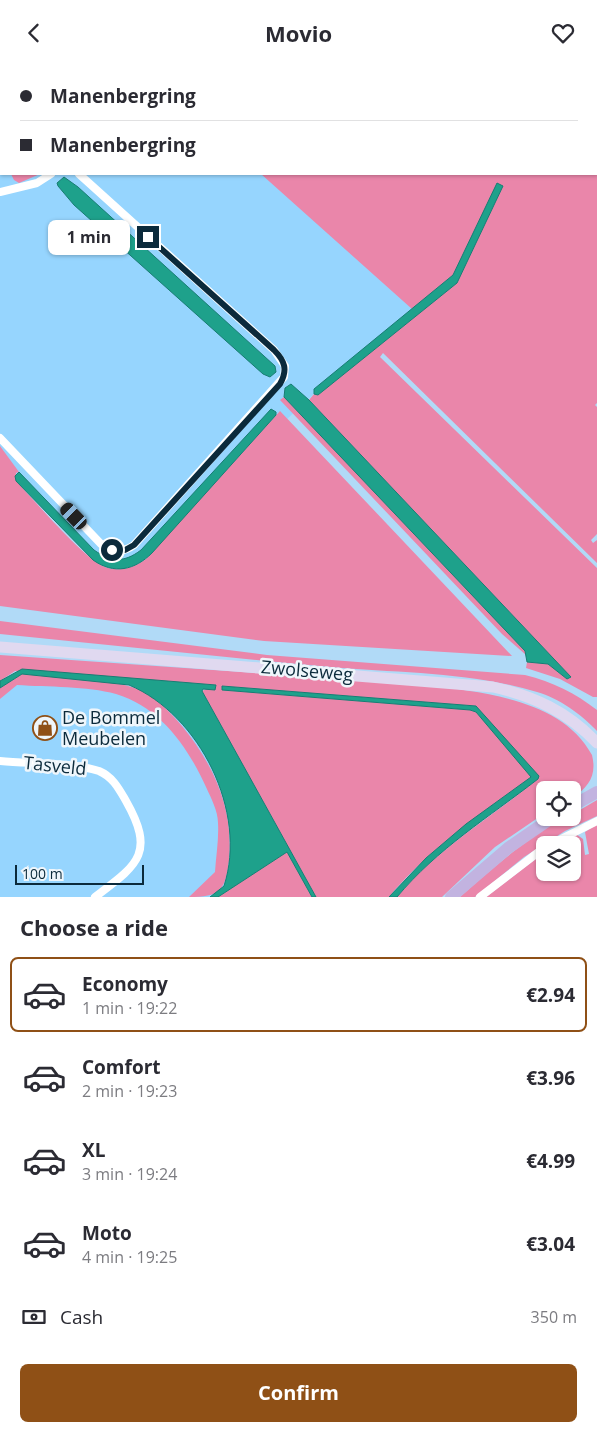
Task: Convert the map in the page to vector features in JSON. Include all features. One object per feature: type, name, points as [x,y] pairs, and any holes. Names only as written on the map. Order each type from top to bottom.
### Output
[{"type":"main road","name":"Zwolseweg","points":[[0,647],[493,687],[552,706],[580,726],[597,743]]},
{"type":"main road","points":[[581,801],[597,792]]},
{"type":"main road","points":[[451,897],[508,848],[541,826]]},
{"type":"street","points":[[0,192],[37,183],[49,175]]},
{"type":"street","points":[[0,438],[101,543],[112,550],[125,550],[134,545],[284,377],[285,366],[274,350],[80,175]]},
{"type":"street","name":"Tasveld","points":[[0,761],[88,768],[107,775],[118,786],[138,825],[140,848],[131,868],[95,897]]},
{"type":"street","points":[[567,836],[597,821]]},
{"type":"street","points":[[480,897],[536,854]]},
{"type":"shaded area","points":[[0,175],[266,175],[415,310],[320,388],[141,557],[104,563],[0,459]]},
{"type":"shaded area","points":[[12,175],[38,175],[19,183],[14,180]]},
{"type":"shaded area","points":[[262,175],[597,175],[597,403],[595,405],[597,407],[597,534],[591,540],[593,543],[597,540],[597,563],[383,353],[380,357],[597,568],[597,697],[593,697],[560,679],[526,668],[527,662],[548,664],[567,679],[571,677],[309,400],[314,394],[318,395],[457,283],[503,186],[453,275],[412,309]]},
{"type":"shaded area","points":[[64,177],[78,187],[275,366],[276,372],[270,377],[263,374],[74,205],[58,186],[57,183]]},
{"type":"shaded area","points":[[497,183],[503,186],[457,283],[318,395],[314,394],[314,389],[453,275]]},
{"type":"shaded area","points":[[291,384],[309,400],[571,677],[567,679],[548,664],[527,662],[525,651],[284,397],[285,388]]},
{"type":"shaded area","points":[[284,397],[525,651],[526,655],[502,634],[280,400]]},
{"type":"shaded area","points":[[271,409],[276,412],[276,415],[152,553],[139,563],[124,569],[109,568],[93,560],[16,481],[15,476],[19,472],[94,550],[112,559],[123,559],[141,550]]},
{"type":"shaded area","points":[[280,411],[512,656],[264,641],[0,606],[0,446],[19,472],[16,473],[16,481],[59,528],[96,562],[105,567],[121,569],[136,565],[146,559]]},
{"type":"shaded area","points":[[0,621],[267,655],[525,675],[563,689],[597,710],[597,731],[577,713],[554,698],[512,685],[435,674],[290,663],[0,634]]},
{"type":"shaded area","points":[[0,655],[428,685],[473,691],[520,702],[542,710],[562,722],[579,736],[592,755],[593,769],[590,780],[581,791],[581,781],[536,781],[536,819],[495,847],[442,897],[397,897],[429,864],[538,779],[476,706],[222,686],[222,690],[470,710],[476,712],[532,777],[438,847],[389,897],[316,897],[202,691],[216,685],[15,671],[0,681]]},
{"type":"shaded area","points":[[22,669],[216,685],[215,690],[203,689],[202,691],[316,897],[312,897],[287,852],[218,897],[210,897],[224,886],[230,857],[229,828],[223,798],[212,769],[197,742],[177,719],[154,699],[129,685],[22,674],[0,688],[0,681]]},
{"type":"shaded area","points":[[22,674],[102,681],[132,687],[142,691],[164,706],[182,726],[204,756],[225,806],[230,842],[229,861],[223,886],[219,890],[208,896],[189,897],[215,872],[218,818],[214,805],[191,757],[171,730],[146,708],[132,700],[105,691],[17,685],[0,699],[0,688]]},
{"type":"shaded area","points":[[0,684],[191,689],[274,849],[213,897],[0,897]]},
{"type":"shaded area","points":[[222,686],[476,706],[539,776],[538,779],[446,849],[397,897],[389,897],[426,858],[466,824],[531,777],[476,712],[470,710],[222,690]]},
{"type":"shaded area","points":[[597,800],[597,816],[581,824],[581,809]]},
{"type":"shaded area","points":[[597,824],[597,897],[486,897],[536,859],[536,881],[581,881],[581,838],[583,839],[585,855],[589,854],[585,832]]},
{"type":"shaded area","points":[[576,826],[557,836],[536,836],[536,849],[475,897],[460,897],[498,864],[548,827]]},
{"type":"shaded area","points":[[287,852],[312,897],[218,897]]},
{"type":"place","name":"De Bommel Meubelen","points":[[45,728]]},
{"type":"route","points":[[112,550],[125,550],[134,545],[280,384],[285,373],[283,361],[274,350],[148,237]]}]
